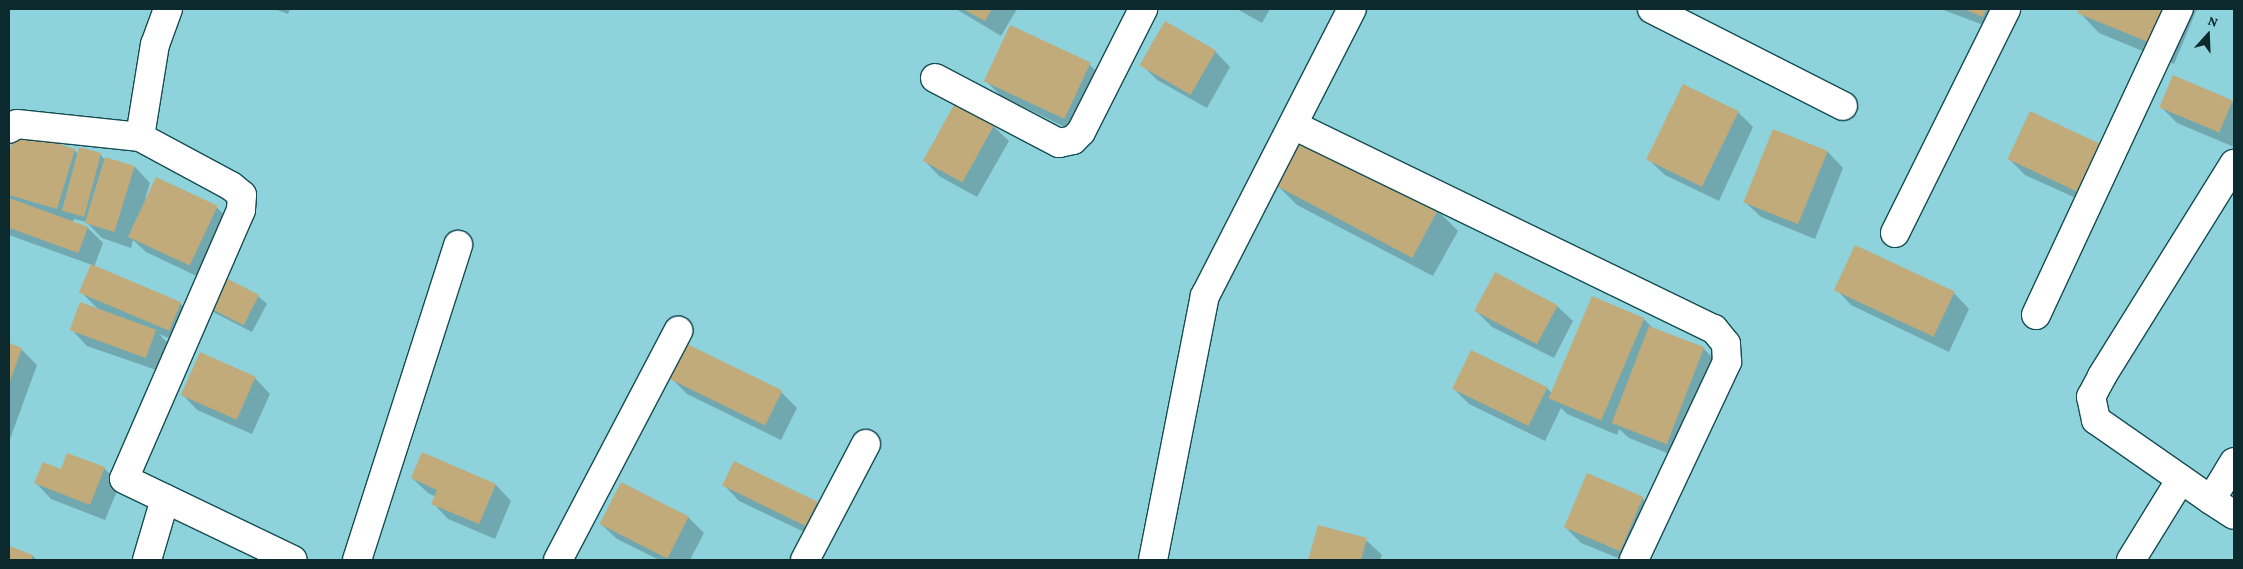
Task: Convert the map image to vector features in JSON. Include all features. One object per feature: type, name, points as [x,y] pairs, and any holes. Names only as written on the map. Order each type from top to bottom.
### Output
[{"type":"street","points":[[140,137],[155,44],[168,9]]},
{"type":"street","points":[[935,78],[1059,142],[1073,140],[1081,132],[1144,9]]},
{"type":"street","points":[[1153,560],[1206,296],[1352,9]]},
{"type":"street","points":[[1652,9],[1843,106]]},
{"type":"street","points":[[1895,233],[2006,9]]},
{"type":"street","points":[[2036,315],[2179,9]]},
{"type":"street","points":[[9,129],[17,124],[140,137],[231,186],[242,195],[241,210],[124,479],[293,560]]},
{"type":"street","points":[[1293,124],[1714,329],[1726,344],[1726,362],[1634,560]]},
{"type":"street","points":[[2234,164],[2102,376],[2091,397],[2096,420],[2234,515]]},
{"type":"street","points":[[357,560],[458,245]]},
{"type":"street","points":[[558,560],[678,331]]},
{"type":"street","points":[[805,560],[866,444]]},
{"type":"street","points":[[2211,500],[2234,462]]},
{"type":"street","points":[[2131,560],[2181,479]]},
{"type":"street","points":[[147,560],[166,499]]},
{"type":"building","points":[[963,9],[992,9],[985,21]]},
{"type":"building","points":[[1963,9],[1986,9],[1983,17]]},
{"type":"building","points":[[2079,9],[2168,9],[2153,44],[2077,13]]},
{"type":"building","points":[[1165,21],[1216,50],[1191,95],[1140,65]]},
{"type":"building","points":[[1010,25],[1091,63],[1064,119],[984,81]]},
{"type":"building","points":[[2173,75],[2233,100],[2219,133],[2159,107]]},
{"type":"building","points":[[1683,84],[1739,111],[1702,187],[1646,159]]},
{"type":"building","points":[[955,103],[994,125],[962,183],[923,161]]},
{"type":"building","points":[[2030,111],[2102,144],[2079,192],[2008,159]]},
{"type":"building","points":[[1773,129],[1828,151],[1798,224],[1743,202]]},
{"type":"building","points":[[15,130],[75,149],[57,209],[9,195],[9,153]]},
{"type":"building","points":[[1300,137],[1438,210],[1412,258],[1275,185]]},
{"type":"building","points":[[79,147],[101,153],[84,217],[62,211]]},
{"type":"building","points":[[105,157],[135,166],[114,232],[85,223]]},
{"type":"building","points":[[156,177],[218,206],[190,266],[128,237]]},
{"type":"building","points":[[9,198],[88,227],[78,253],[9,228]]},
{"type":"building","points":[[1855,245],[1955,291],[1934,337],[1834,290]]},
{"type":"building","points":[[91,264],[181,302],[169,331],[79,293]]},
{"type":"building","points":[[1495,272],[1558,305],[1537,344],[1474,311]]},
{"type":"building","points":[[218,274],[259,295],[244,325],[203,304]]},
{"type":"building","points":[[1592,296],[1644,318],[1601,420],[1549,398]]},
{"type":"building","points":[[80,302],[156,330],[146,358],[70,330]]},
{"type":"building","points":[[1649,326],[1704,347],[1667,444],[1612,423]]},
{"type":"building","points":[[9,343],[22,348],[9,384]]},
{"type":"building","points":[[687,344],[782,390],[765,426],[670,379]]},
{"type":"building","points":[[1471,350],[1547,387],[1529,426],[1452,389]]},
{"type":"building","points":[[200,352],[256,377],[237,420],[181,395]]},
{"type":"building","points":[[422,452],[496,484],[479,524],[431,504],[437,490],[411,478]]},
{"type":"building","points":[[67,453],[105,467],[90,505],[34,483],[43,462],[61,469]]},
{"type":"building","points":[[734,461],[818,502],[806,526],[722,485]]},
{"type":"building","points":[[1587,473],[1643,497],[1620,551],[1564,527]]},
{"type":"building","points":[[621,482],[689,517],[667,558],[600,524]]},
{"type":"building","points":[[1318,525],[1367,538],[1361,560],[1308,560]]},
{"type":"building","points":[[9,546],[33,555],[31,560],[9,560]]}]
